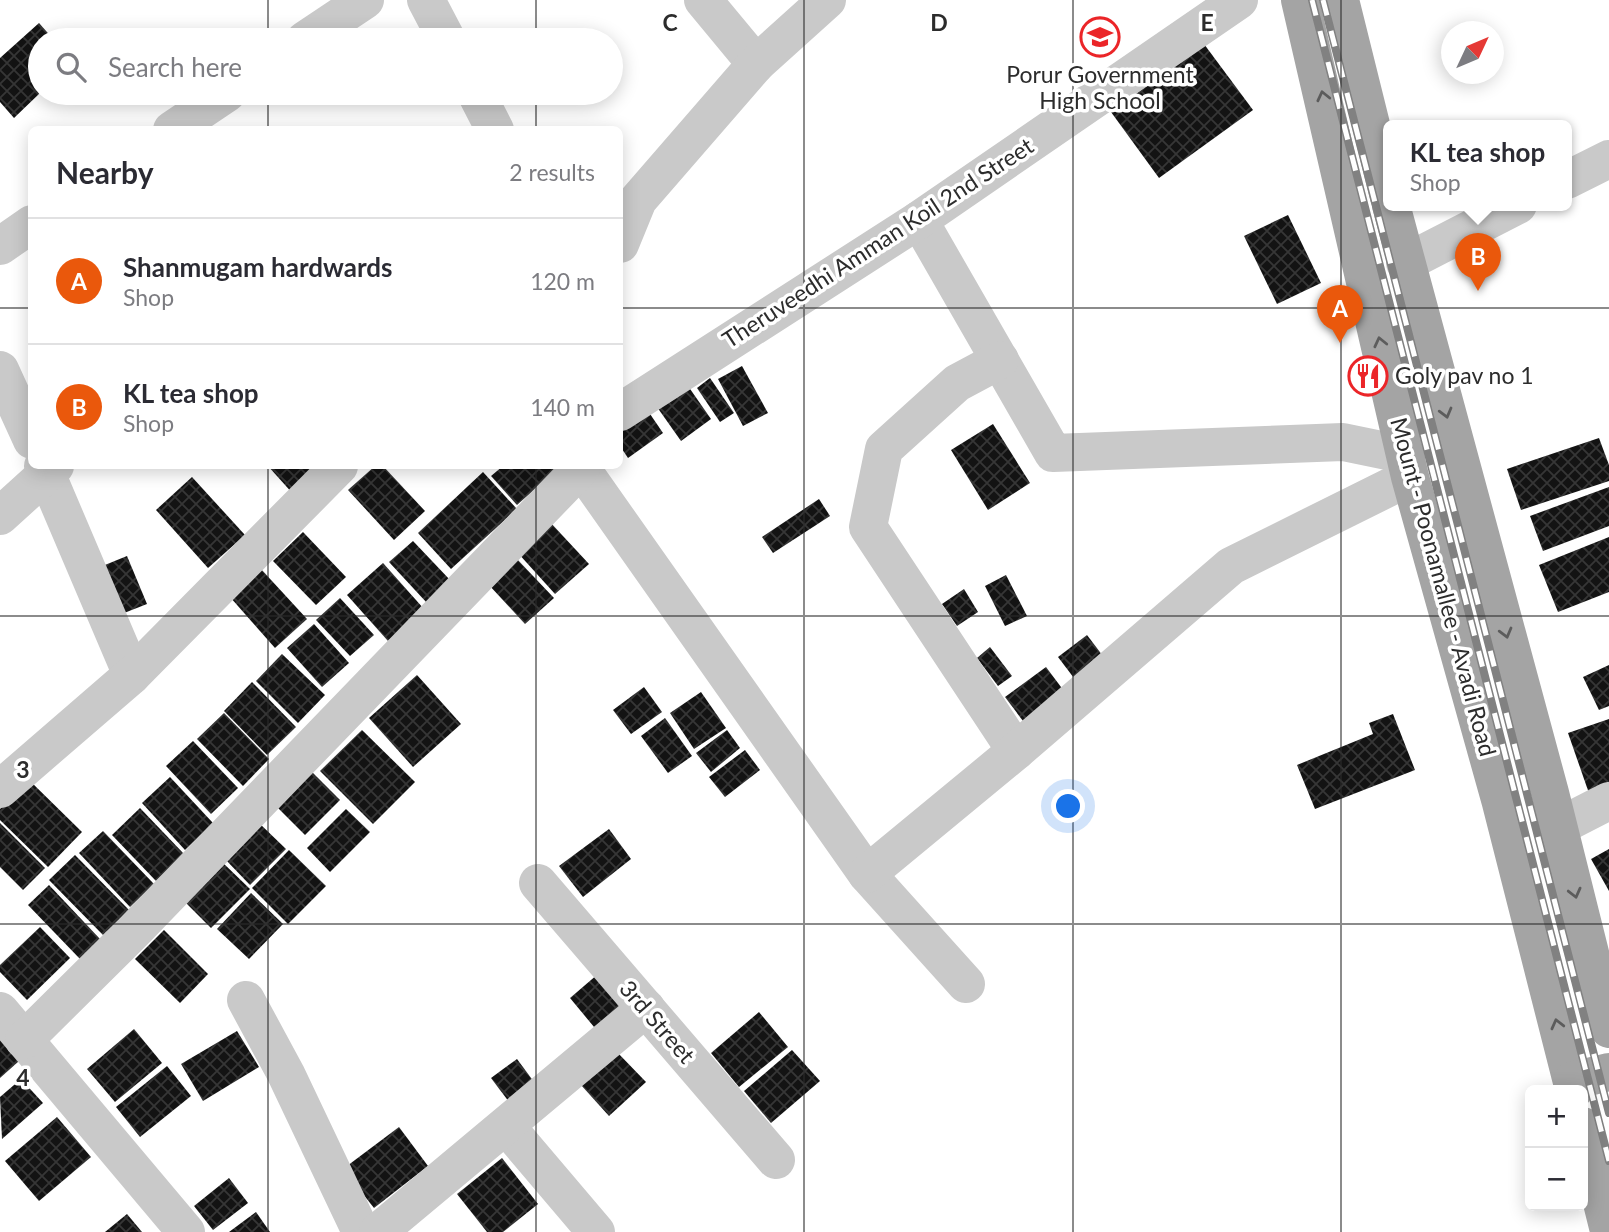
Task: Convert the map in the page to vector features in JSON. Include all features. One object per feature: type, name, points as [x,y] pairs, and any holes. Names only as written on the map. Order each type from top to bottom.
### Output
[{"type":"main road","name":"Mount - Poonamallee - Avadi Road","points":[[1300,0],[1408,466],[1501,803],[1573,1085]]},
{"type":"main road","points":[[1340,0],[1383,173]]},
{"type":"main road","points":[[1336,154],[1376,144]]},
{"type":"main road","name":"Mount - Poonamallee - Avadi Road","points":[[1392,211],[1554,810],[1609,1030]]},
{"type":"main road","points":[[1501,803],[1554,810]]},
{"type":"main road","points":[[1576,1085],[1609,1072]]},
{"type":"main road","points":[[1588,1146],[1609,1231]]},
{"type":"street","points":[[323,28],[365,0]]},
{"type":"street","points":[[426,0],[441,28]]},
{"type":"street","points":[[703,0],[756,64]]},
{"type":"street","points":[[623,237],[638,200],[756,64],[827,0]]},
{"type":"street","name":"Theruveedhi Amman Koil 2nd Street","points":[[623,410],[919,220],[1239,0]]},
{"type":"street","points":[[178,126],[209,105]]},
{"type":"street","points":[[482,105],[493,126]]},
{"type":"street","points":[[1572,178],[1609,159]]},
{"type":"street","points":[[1405,263],[1506,211]]},
{"type":"street","points":[[919,220],[1053,453],[1343,442],[1408,466]]},
{"type":"street","points":[[0,246],[28,227]]},
{"type":"street","points":[[1000,360],[957,383],[884,449],[868,527],[1017,751]]},
{"type":"street","points":[[0,370],[28,428]]},
{"type":"street","points":[[867,874],[1017,751],[1231,566],[1408,466]]},
{"type":"street","points":[[0,516],[38,469]]},
{"type":"street","points":[[47,469],[132,675]]},
{"type":"street","points":[[0,789],[132,675],[336,469]]},
{"type":"street","points":[[24,1040],[134,931],[580,469]]},
{"type":"street","points":[[583,469],[867,874],[966,985]]},
{"type":"street","points":[[1554,810],[1609,801]]},
{"type":"street","name":"3rd Street","points":[[538,883],[776,1160]]},
{"type":"street","points":[[246,1000],[286,1074],[361,1232]]},
{"type":"street","points":[[378,1232],[646,1008]]},
{"type":"street","points":[[0,1011],[186,1232]]},
{"type":"street","points":[[506,1126],[596,1232]]},
{"type":"building","points":[[28,33],[28,105],[14,118],[0,102],[0,58]]},
{"type":"building","points":[[1204,44],[1253,110],[1159,178],[1111,112]]},
{"type":"building","points":[[1288,215],[1321,283],[1277,304],[1244,236]]},
{"type":"building","points":[[742,366],[768,413],[743,426],[718,379]]},
{"type":"building","points":[[710,378],[734,413],[720,422],[697,388]]},
{"type":"building","points":[[688,386],[711,419],[681,441],[657,407]]},
{"type":"building","points":[[648,411],[663,433],[628,458],[623,450],[623,429]]},
{"type":"building","points":[[993,424],[1030,483],[988,510],[951,450]]},
{"type":"building","points":[[1599,438],[1609,465],[1609,481],[1521,510],[1507,469]]},
{"type":"building","points":[[271,469],[324,469],[294,495]]},
{"type":"building","points":[[372,469],[386,469],[425,511],[394,540],[348,490]]},
{"type":"building","points":[[499,469],[558,469],[517,505],[491,476]]},
{"type":"building","points":[[483,472],[517,509],[451,569],[418,533]]},
{"type":"building","points":[[192,477],[245,535],[208,568],[156,510]]},
{"type":"building","points":[[1609,487],[1609,526],[1543,551],[1530,516]]},
{"type":"building","points":[[819,499],[830,516],[773,553],[762,537]]},
{"type":"building","points":[[550,522],[589,564],[555,594],[517,552]]},
{"type":"building","points":[[303,532],[346,577],[316,605],[273,561]]},
{"type":"building","points":[[1609,537],[1609,592],[1558,612],[1539,565]]},
{"type":"building","points":[[413,541],[451,581],[427,603],[389,562]]},
{"type":"building","points":[[127,556],[147,604],[114,617],[95,569]]},
{"type":"building","points":[[516,558],[554,598],[525,624],[488,584]]},
{"type":"building","points":[[383,563],[424,609],[388,641],[347,595]]},
{"type":"building","points":[[261,569],[307,619],[275,648],[230,597]]},
{"type":"building","points":[[1006,575],[1027,616],[1005,626],[985,586]]},
{"type":"building","points":[[964,589],[978,612],[957,626],[942,604]]},
{"type":"building","points":[[340,598],[374,635],[350,656],[316,620]]},
{"type":"building","points":[[314,624],[349,663],[322,687],[287,648]]},
{"type":"building","points":[[1087,635],[1109,664],[1080,686],[1058,657]]},
{"type":"building","points":[[990,647],[1012,676],[998,686],[977,658]]},
{"type":"building","points":[[282,654],[325,695],[298,723],[256,681]]},
{"type":"building","points":[[1609,665],[1609,706],[1599,710],[1583,677]]},
{"type":"building","points":[[1046,667],[1067,695],[1026,725],[1005,697]]},
{"type":"building","points":[[417,675],[461,724],[413,767],[369,718]]},
{"type":"building","points":[[252,682],[296,727],[267,755],[224,711]]},
{"type":"building","points":[[644,687],[662,712],[631,734],[613,710]]},
{"type":"building","points":[[701,692],[726,728],[694,749],[670,713]]},
{"type":"building","points":[[224,713],[269,759],[243,786],[197,739]]},
{"type":"building","points":[[1393,714],[1415,770],[1315,809],[1297,765],[1373,734],[1369,723]]},
{"type":"building","points":[[665,718],[692,756],[668,773],[641,736]]},
{"type":"building","points":[[1609,719],[1609,793],[1591,799],[1568,733]]},
{"type":"building","points":[[362,730],[415,782],[373,824],[320,771]]},
{"type":"building","points":[[727,730],[740,748],[711,772],[696,753]]},
{"type":"building","points":[[193,741],[238,788],[211,814],[166,766]]},
{"type":"building","points":[[745,750],[760,770],[725,797],[709,777]]},
{"type":"building","points":[[311,771],[340,800],[305,835],[275,805]]},
{"type":"building","points":[[170,777],[213,823],[185,850],[142,803]]},
{"type":"building","points":[[29,780],[82,832],[48,867],[0,820],[0,809]]},
{"type":"building","points":[[140,808],[184,854],[156,881],[112,835]]},
{"type":"building","points":[[346,809],[370,832],[330,872],[307,848]]},
{"type":"building","points":[[258,822],[286,849],[250,885],[223,857]]},
{"type":"building","points":[[0,823],[45,868],[23,890],[0,867]]},
{"type":"building","points":[[609,829],[631,859],[583,897],[559,866]]},
{"type":"building","points":[[103,831],[154,884],[130,907],[79,853]]},
{"type":"building","points":[[1609,849],[1609,891],[1591,859]]},
{"type":"building","points":[[289,850],[326,886],[288,924],[252,888]]},
{"type":"building","points":[[75,855],[129,910],[103,935],[49,880]]},
{"type":"building","points":[[220,860],[250,889],[211,928],[182,899]]},
{"type":"building","points":[[49,885],[100,939],[80,959],[28,905]]},
{"type":"building","points":[[251,893],[283,924],[249,959],[217,929]]},
{"type":"building","points":[[40,927],[70,958],[27,1000],[0,972],[0,965]]},
{"type":"building","points":[[164,930],[208,974],[180,1003],[135,959]]},
{"type":"building","points":[[598,974],[627,1008],[599,1033],[570,998]]},
{"type":"building","points":[[759,1012],[788,1047],[739,1087],[711,1053]]},
{"type":"building","points":[[134,1029],[162,1063],[115,1102],[87,1069]]},
{"type":"building","points":[[237,1031],[259,1067],[203,1101],[181,1064]]},
{"type":"building","points":[[0,1039],[19,1061],[0,1078]]},
{"type":"building","points":[[792,1050],[820,1081],[771,1123],[744,1091]]},
{"type":"building","points":[[617,1052],[646,1082],[609,1116],[581,1085]]},
{"type":"building","points":[[517,1059],[537,1086],[512,1106],[491,1078]]},
{"type":"building","points":[[167,1066],[191,1096],[140,1137],[116,1107]]},
{"type":"building","points":[[21,1079],[43,1103],[2,1139],[0,1097]]},
{"type":"building","points":[[57,1117],[91,1157],[39,1201],[5,1161]]},
{"type":"building","points":[[399,1127],[428,1166],[374,1208],[343,1169]]},
{"type":"building","points":[[502,1158],[538,1204],[503,1232],[487,1232],[457,1194]]},
{"type":"building","points":[[229,1178],[248,1203],[213,1230],[194,1206]]},
{"type":"building","points":[[256,1212],[270,1232],[229,1232]]},
{"type":"building","points":[[127,1214],[142,1232],[105,1232]]},
{"type":"railway","points":[[1312,0],[1609,1161]]},
{"type":"railway","points":[[1323,0],[1609,1113]]},
{"type":"place","name":"Porur Government High School","points":[[1100,37]]},
{"type":"place","name":"KL tea shop","points":[[1478,291]]},
{"type":"place","name":"Shanmugam hardwards","points":[[1340,343]]},
{"type":"place","name":"Goly pav no 1","points":[[1368,376]]}]
